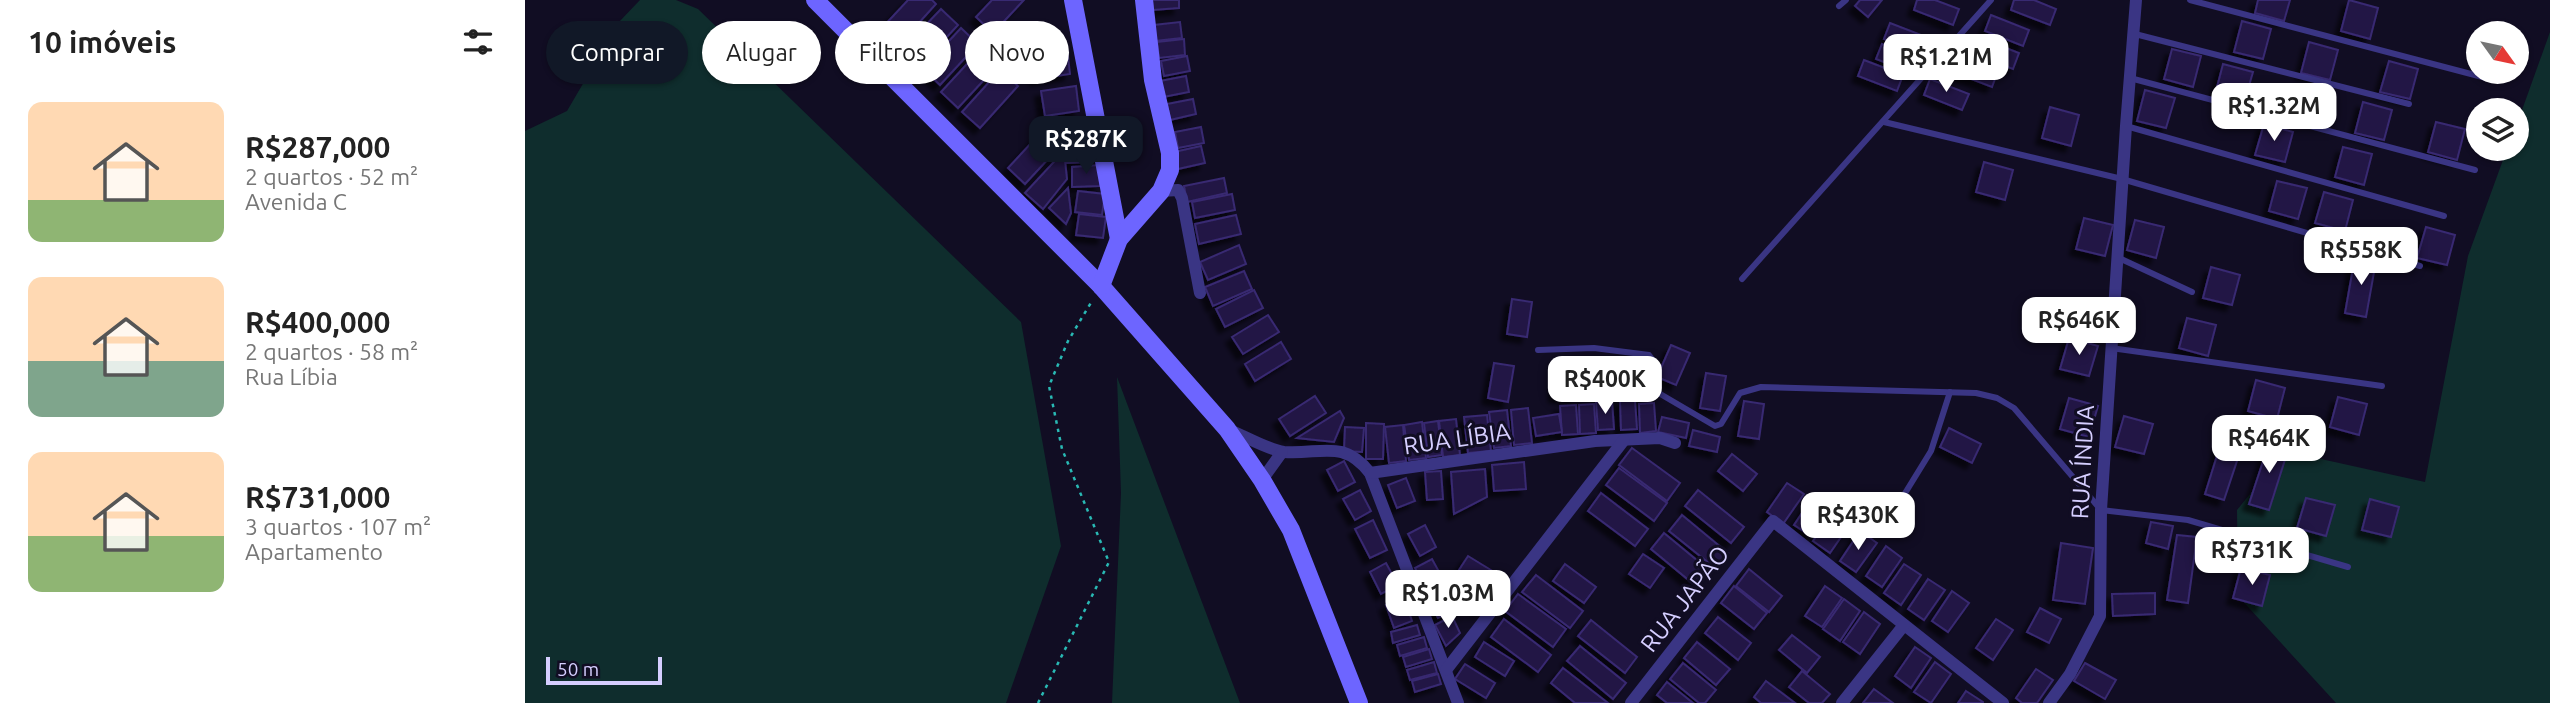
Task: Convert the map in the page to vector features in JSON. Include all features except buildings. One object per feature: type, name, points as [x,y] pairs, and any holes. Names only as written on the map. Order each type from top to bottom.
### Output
[{"type":"main road","points":[[815,0],[1101,286],[1227,429],[1262,480],[1291,530],[1359,703]]},
{"type":"main road","points":[[1101,286],[1119,239],[1161,191],[1170,170],[1170,153],[1153,80],[1144,0]]},
{"type":"main road","points":[[1072,1],[1119,239]]},
{"type":"street","name":"RUA ÍNDIA","points":[[2049,703],[2070,674],[2100,616],[2101,510],[2136,0]]},
{"type":"street","points":[[1161,191],[1178,190],[1182,198],[1200,293]]},
{"type":"street","points":[[1227,429],[1282,452],[1328,450],[1350,454],[1362,462],[1370,473],[1458,703]]},
{"type":"street","name":"RUA LÍBIA","points":[[1370,473],[1595,441],[1660,438],[1675,443]]},
{"type":"street","points":[[1446,670],[1624,440]]},
{"type":"street","points":[[1262,480],[1282,452]]},
{"type":"street","name":"RUA JAPÃO","points":[[1630,703],[1773,521],[1904,625]]},
{"type":"street","points":[[1842,703],[1904,625],[2003,703]]},
{"type":"lane","points":[[1839,6],[1846,0]]},
{"type":"lane","points":[[1742,279],[1991,0]]},
{"type":"lane","points":[[2190,0],[2466,73]]},
{"type":"lane","points":[[2135,34],[2409,104]]},
{"type":"lane","points":[[2130,78],[2475,170]]},
{"type":"lane","points":[[1884,122],[2122,179],[2420,266]]},
{"type":"lane","points":[[2126,126],[2444,216]]},
{"type":"lane","points":[[2117,257],[2192,292]]},
{"type":"lane","points":[[1538,350],[1594,348],[1649,355],[1653,360],[1649,376],[1650,388],[1715,426],[1721,424],[1740,393],[1761,387],[1976,393],[1997,398],[2014,408],[2101,510],[2188,520],[2348,567]]},
{"type":"lane","points":[[2111,348],[2382,387]]},
{"type":"lane","points":[[1899,503],[1931,451],[1950,392]]},
{"type":"path","points":[[1038,703],[1109,562],[1062,449],[1049,386],[1068,341],[1101,286]]},
{"type":"green space","points":[[640,0],[676,0],[698,9],[710,21],[702,21],[702,84],[775,84],[1021,322],[1061,546],[1006,703],[525,703],[525,131],[567,111],[583,84],[688,84],[688,21],[620,21]]},
{"type":"green space","points":[[2550,32],[2550,703],[2336,703],[2238,596],[2237,510],[2285,451],[2425,482],[2468,256],[2503,161],[2529,161],[2529,98],[2526,98]]},
{"type":"green space","points":[[1117,377],[1240,703],[1112,703],[1121,493]]}]
